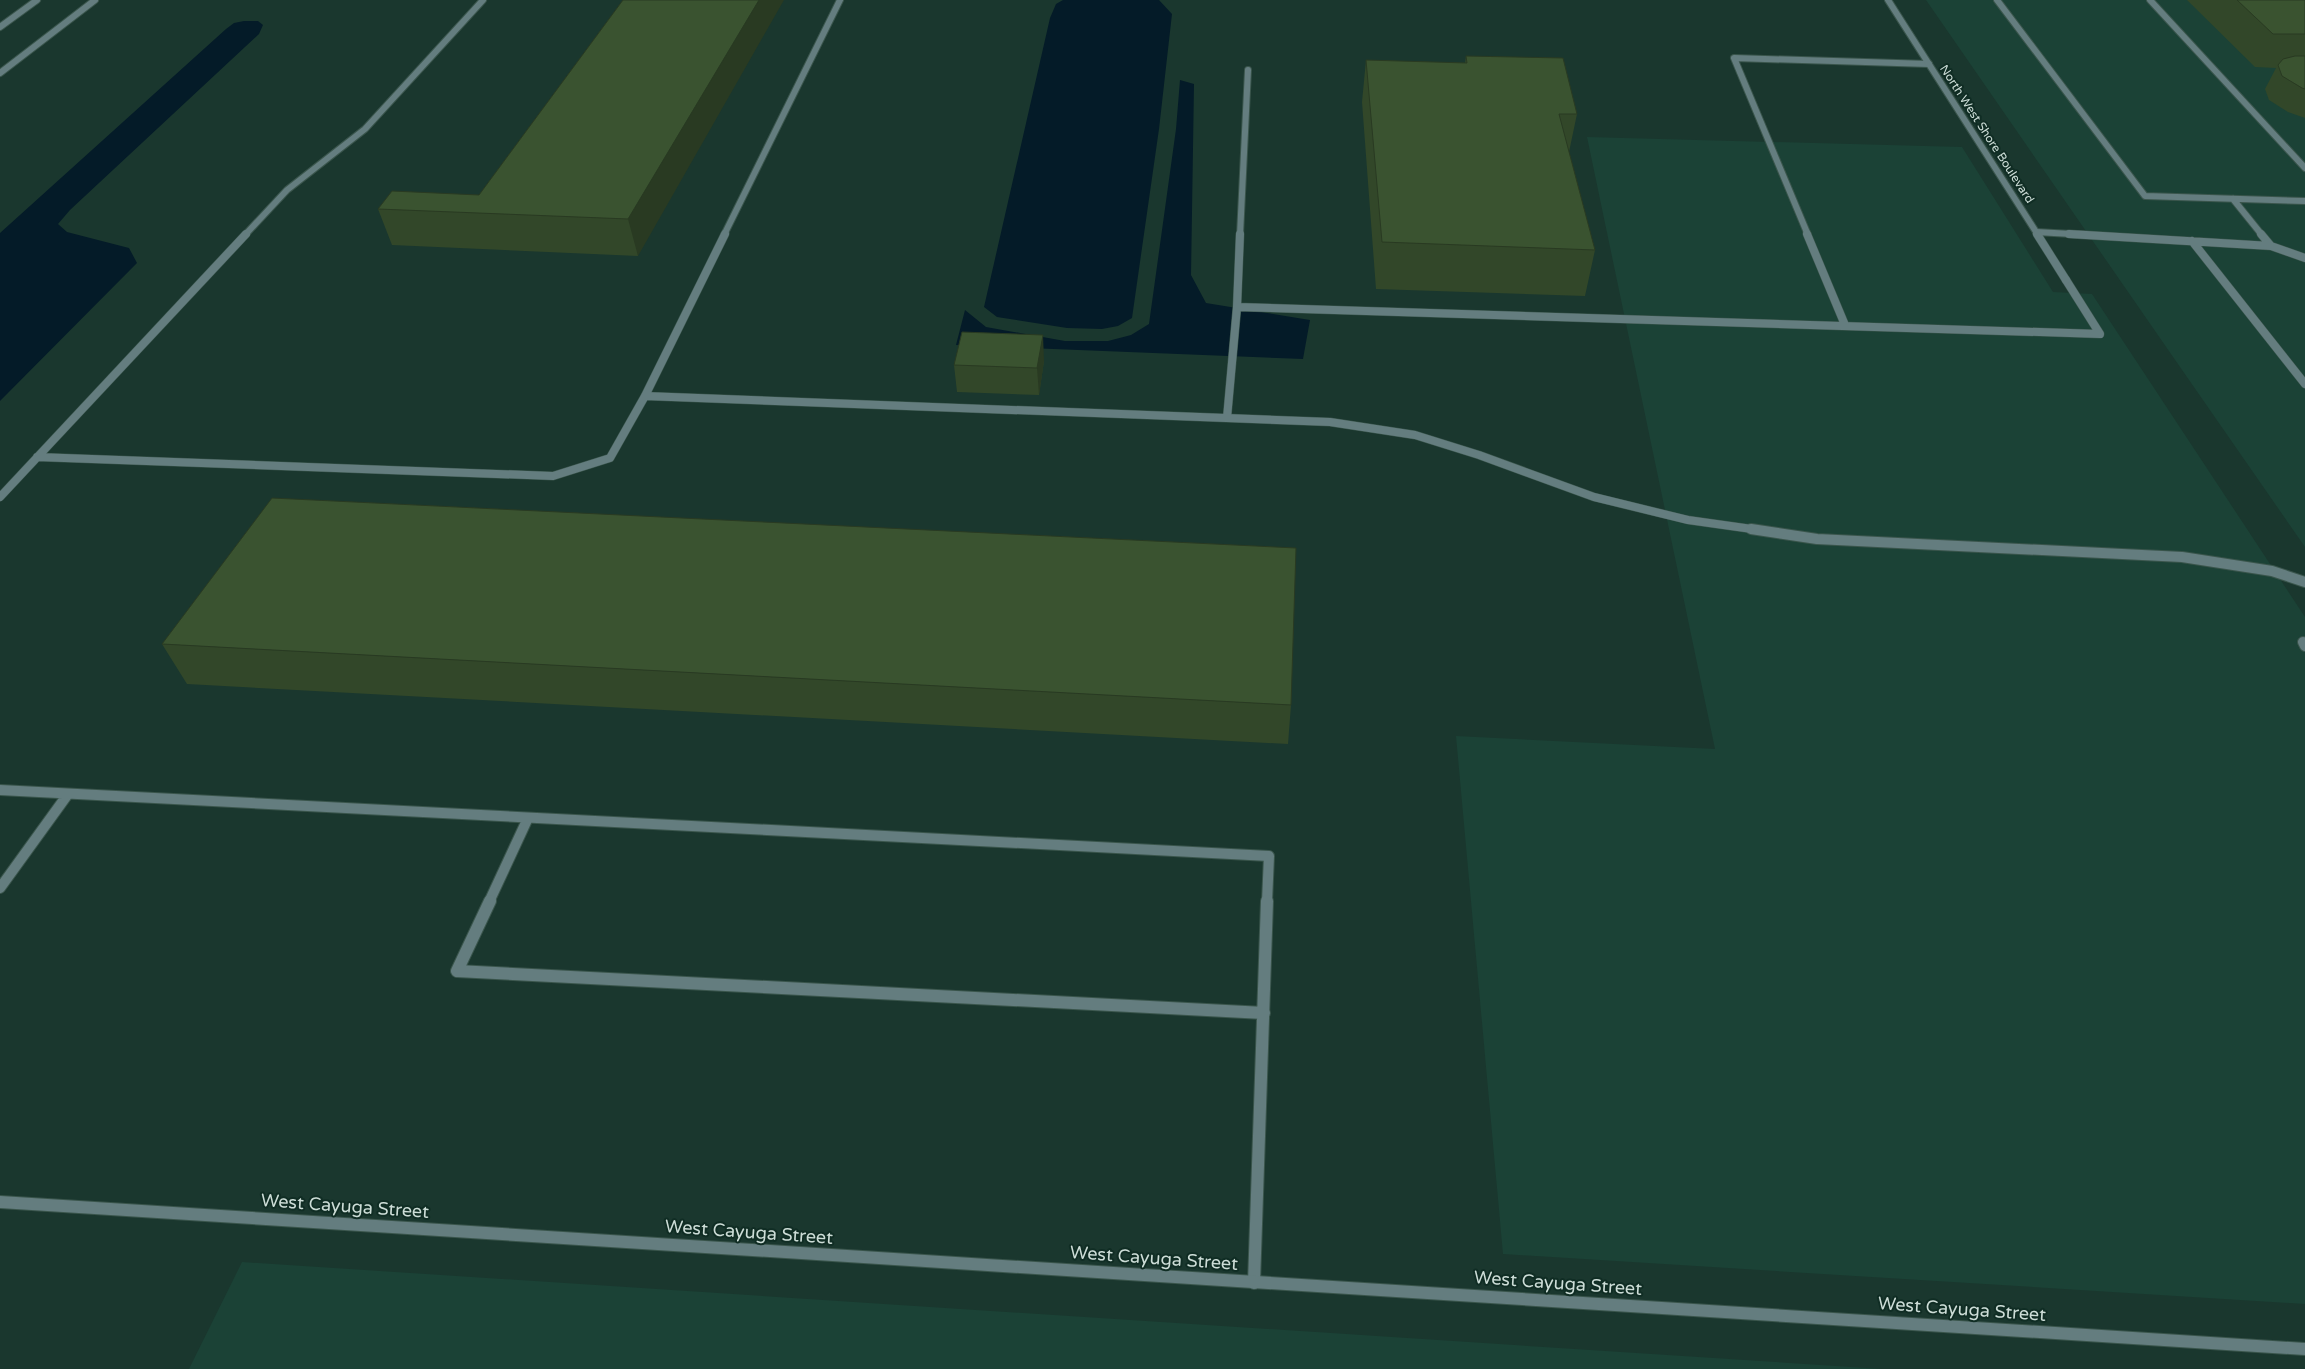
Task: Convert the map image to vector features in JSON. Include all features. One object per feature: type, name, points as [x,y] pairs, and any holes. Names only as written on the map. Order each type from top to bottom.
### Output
[{"type":"street","points":[[0,27],[37,0]]},
{"type":"street","points":[[0,73],[95,0]]},
{"type":"street","points":[[0,497],[287,190],[365,129],[483,0]]},
{"type":"street","points":[[37,457],[553,476],[610,458],[645,396],[840,0]]},
{"type":"street","name":"North West Shore Boulevard","points":[[1845,325],[2100,334],[1888,0]]},
{"type":"street","points":[[1997,0],[2145,196],[2305,201]]},
{"type":"street","points":[[2150,0],[2305,168]]},
{"type":"street","points":[[1236,307],[1845,325],[1734,58],[1929,64]]},
{"type":"street","points":[[1227,418],[1236,307],[1248,70]]},
{"type":"street","points":[[2233,199],[2271,246]]},
{"type":"street","points":[[2036,232],[2271,246],[2305,258]]},
{"type":"street","points":[[2192,241],[2305,384]]},
{"type":"street","points":[[645,396],[1330,422],[1415,435],[1479,455],[1594,497],[1688,520],[1817,539],[2182,557],[2272,571],[2305,582]]},
{"type":"street","points":[[0,790],[1268,856],[1254,1283]]},
{"type":"street","points":[[0,888],[68,794]]},
{"type":"street","points":[[528,818],[457,971],[1264,1013]]},
{"type":"street","name":"West Cayuga Street","points":[[0,1202],[2305,1349]]},
{"type":"shaded area","points":[[1926,0],[2305,0],[2305,547],[2171,354]]},
{"type":"shaded area","points":[[1587,137],[1962,147],[2053,292],[2092,294],[2305,617],[2305,1304],[1503,1254],[1456,736],[1715,749]]},
{"type":"shaded area","points":[[242,1262],[1882,1369],[189,1369]]},
{"type":"water","points":[[1063,0],[1159,0],[1172,14],[1159,129],[1132,318],[1118,326],[1102,329],[1067,328],[997,317],[984,307],[1050,18],[1056,4]]},
{"type":"water","points":[[258,21],[263,25],[259,34],[70,210],[58,224],[67,232],[129,248],[137,263],[0,401],[0,233],[226,29],[234,23]]},
{"type":"water","points":[[1180,80],[1194,84],[1191,275],[1206,303],[1310,320],[1303,359],[956,345],[965,310],[986,327],[1065,341],[1108,341],[1131,335],[1149,324],[1176,129]]},
{"type":"building","points":[[623,0],[759,0],[628,219],[378,209],[392,191],[479,195]]},
{"type":"building","points":[[2237,0],[2305,0],[2305,34],[2273,34]]},
{"type":"building","points":[[1466,56],[1563,58],[1577,114],[1559,114],[1595,250],[1382,242],[1366,60],[1467,63]]},
{"type":"building","points":[[2305,56],[2305,89],[2282,76],[2278,65],[2283,59]]},
{"type":"building","points":[[962,332],[1043,335],[1037,368],[954,365]]},
{"type":"building","points":[[272,498],[1296,548],[1291,705],[162,644]]}]
